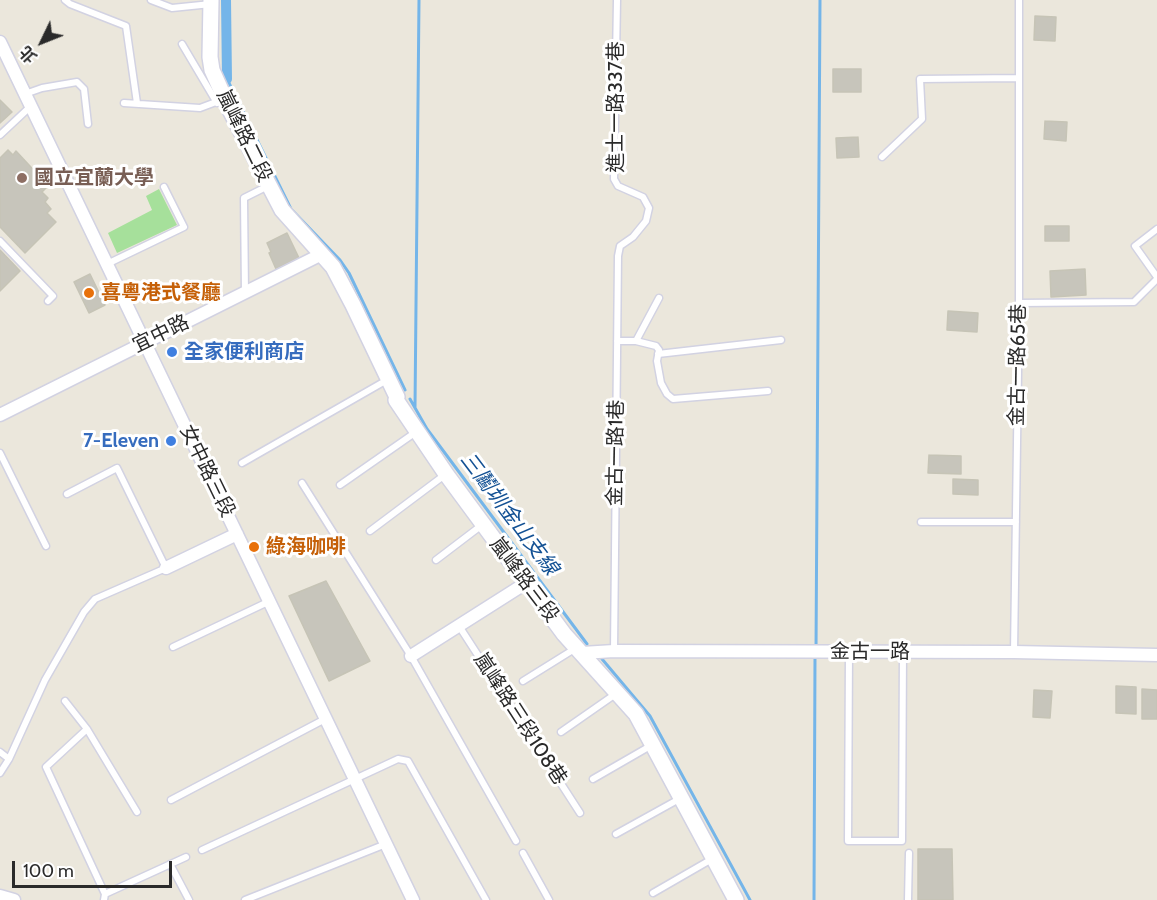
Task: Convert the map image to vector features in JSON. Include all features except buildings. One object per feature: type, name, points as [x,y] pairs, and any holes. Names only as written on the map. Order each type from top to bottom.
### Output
[{"type":"street","name":"嵐峰路二段","points":[[211,2],[210,57],[221,101],[282,210],[322,254]]},
{"type":"street","name":"女中路三段","points":[[0,42],[413,900]]},
{"type":"street","name":"宜中路","points":[[0,415],[322,254]]},
{"type":"street","name":"嵐峰路三段","points":[[322,254],[333,267],[397,397],[396,400],[416,432],[564,634],[636,714],[736,900]]},
{"type":"street","points":[[166,568],[237,534]]},
{"type":"street","points":[[411,656],[526,583]]},
{"type":"street","name":"金古一路","points":[[580,650],[1157,655]]},
{"type":"street","points":[[0,896],[14,900]]},
{"type":"lane","points":[[65,0],[126,26],[137,103]]},
{"type":"lane","points":[[151,0],[172,8],[211,2]]},
{"type":"lane","name":"進士一路337巷","points":[[617,0],[614,179],[618,186],[643,197],[648,208],[646,221],[633,237],[620,246],[618,256]]},
{"type":"lane","name":"金古一路65巷","points":[[1014,652],[1019,303],[1019,0]]},
{"type":"lane","points":[[124,103],[200,108],[221,101],[182,45]]},
{"type":"lane","points":[[882,157],[922,119],[920,80],[1018,78]]},
{"type":"lane","points":[[0,135],[28,100],[42,88],[77,82],[84,89],[88,124]]},
{"type":"lane","points":[[245,294],[244,198],[268,186]]},
{"type":"lane","points":[[107,264],[184,227],[164,187]]},
{"type":"lane","points":[[1019,303],[1134,302],[1157,278],[1135,246],[1157,229]]},
{"type":"lane","points":[[0,241],[53,296],[48,301]]},
{"type":"lane","name":"金古一路1巷","points":[[614,651],[618,256]]},
{"type":"lane","points":[[636,341],[659,298]]},
{"type":"lane","points":[[658,354],[781,340]]},
{"type":"lane","points":[[617,341],[636,341],[656,346],[659,350],[657,361],[661,383],[673,399],[768,391]]},
{"type":"lane","points":[[242,463],[388,380]]},
{"type":"lane","points":[[340,485],[416,432]]},
{"type":"lane","points":[[0,453],[46,546]]},
{"type":"lane","points":[[0,773],[9,759],[63,646],[84,612],[95,599],[166,568],[117,468],[67,494]]},
{"type":"lane","points":[[370,531],[446,474]]},
{"type":"lane","points":[[302,483],[411,656],[516,841]]},
{"type":"lane","points":[[921,522],[1016,522]]},
{"type":"lane","points":[[436,560],[482,525]]},
{"type":"lane","points":[[173,647],[270,601]]},
{"type":"lane","name":"嵐峰路三段108巷","points":[[459,626],[580,813]]},
{"type":"lane","points":[[523,681],[580,650]]},
{"type":"lane","points":[[849,652],[848,841],[902,842],[903,652]]},
{"type":"lane","points":[[561,732],[618,692]]},
{"type":"lane","points":[[65,701],[87,729],[137,812]]},
{"type":"lane","points":[[171,800],[327,718]]},
{"type":"lane","points":[[87,729],[46,767],[104,897],[186,857]]},
{"type":"lane","points":[[592,779],[652,744]]},
{"type":"lane","points":[[0,752],[9,759]]},
{"type":"lane","points":[[202,850],[398,759],[408,761],[486,900]]},
{"type":"lane","points":[[616,834],[681,798]]},
{"type":"lane","points":[[245,900],[387,844]]},
{"type":"lane","points":[[523,853],[549,900]]},
{"type":"lane","points":[[908,900],[909,853]]},
{"type":"lane","points":[[653,893],[714,859]]},
{"type":"lane","points":[[170,864],[189,900]]},
{"type":"green space","points":[[159,189],[177,225],[117,253],[108,233],[152,210],[146,196]]},
{"type":"waterway","points":[[226,0],[227,79]]},
{"type":"waterway","points":[[415,407],[419,0]]},
{"type":"waterway","points":[[816,649],[820,0]]},
{"type":"waterway","name":"三鬮圳金山支線","points":[[227,79],[291,209],[340,260],[349,273],[405,390]]},
{"type":"waterway","name":"三鬮圳金山支線","points":[[410,399],[427,429],[587,644]]},
{"type":"waterway","points":[[814,900],[815,656]]},
{"type":"waterway","name":"三鬮圳金山支線","points":[[602,659],[650,716],[750,900]]},
{"type":"place","name":"國立宜蘭大學","points":[[22,178]]},
{"type":"place","name":"喜粵港式餐廳","points":[[89,293]]},
{"type":"place","name":"全家便利商店","points":[[172,352]]},
{"type":"place","name":"7-Eleven","points":[[171,441]]},
{"type":"place","name":"綠海咖啡","points":[[254,547]]}]
